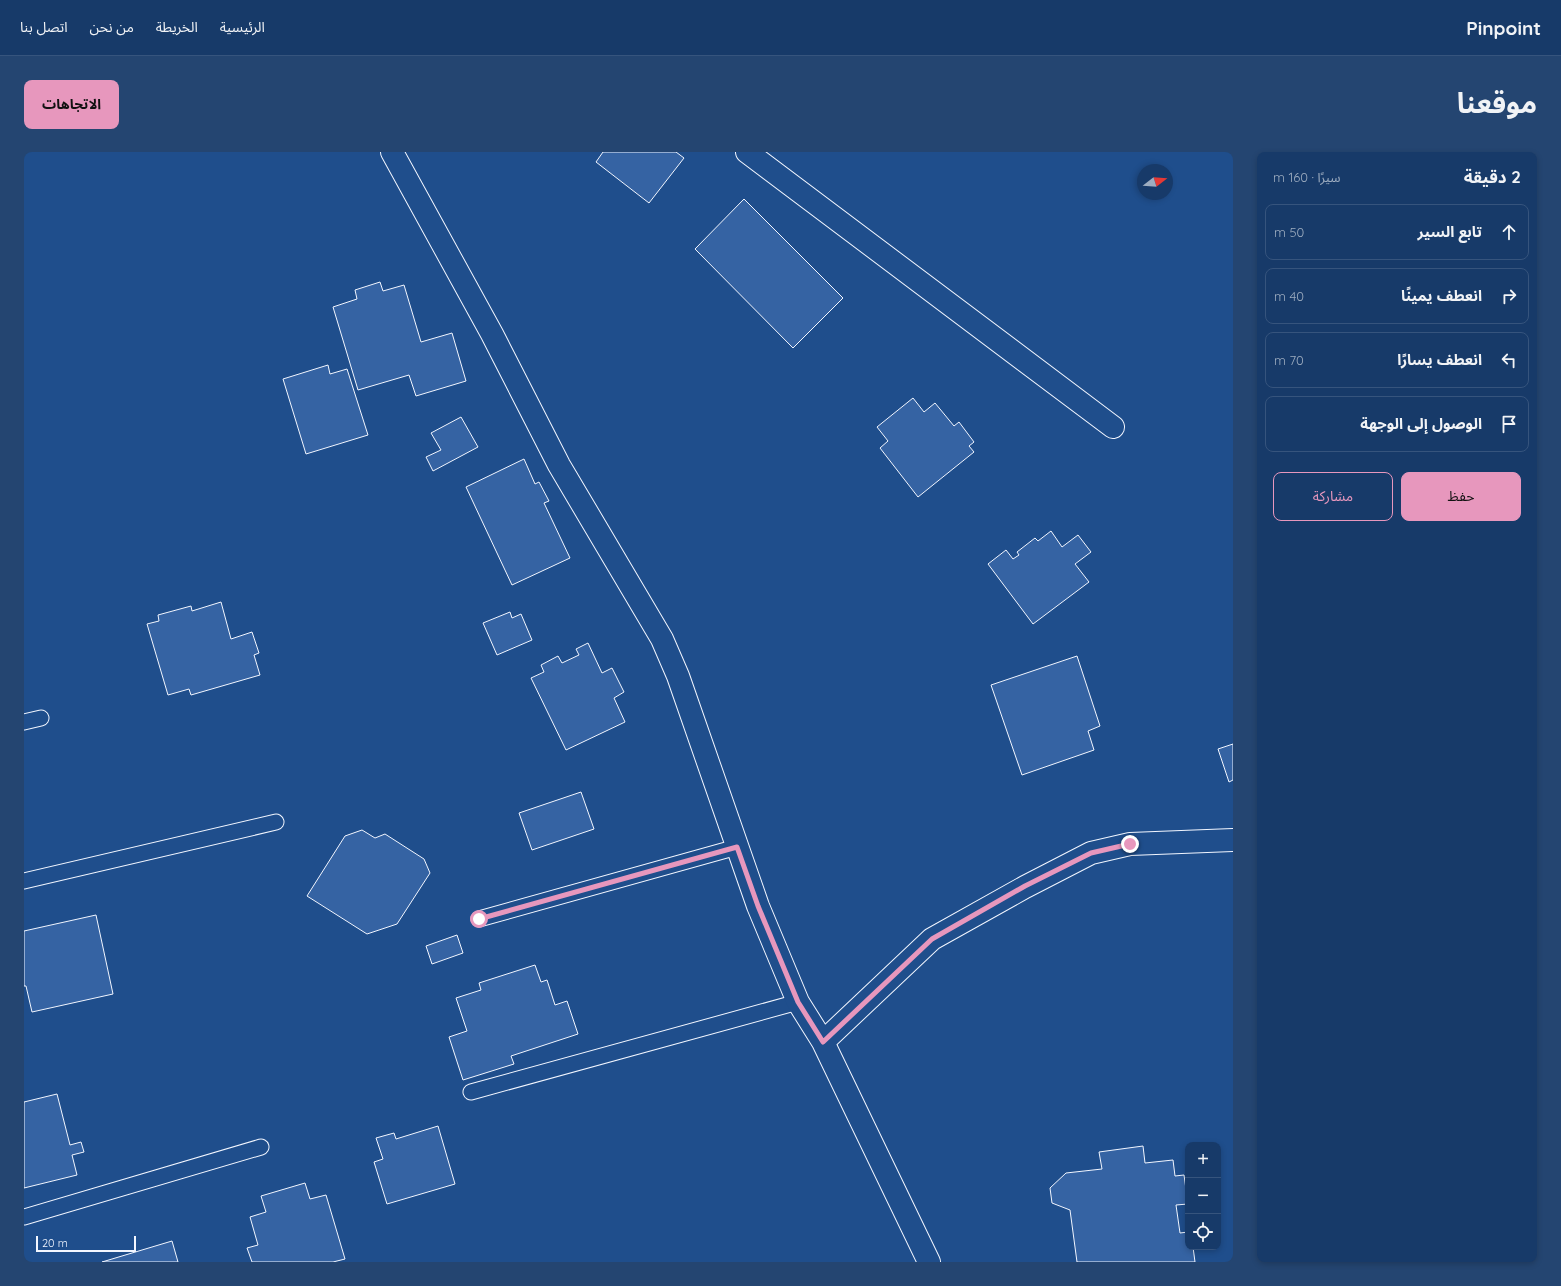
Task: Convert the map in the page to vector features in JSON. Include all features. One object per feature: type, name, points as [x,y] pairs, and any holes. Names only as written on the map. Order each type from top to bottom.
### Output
[{"type":"street","points":[[392,152],[492,334],[560,465],[662,639],[678,676],[758,906],[798,1002],[823,1042],[928,1262]]},
{"type":"street","points":[[747,152],[1113,427]]},
{"type":"street","points":[[823,1042],[932,939],[1025,886],[1091,853],[1130,844],[1233,840]]},
{"type":"lane","points":[[24,722],[41,718]]},
{"type":"lane","points":[[24,881],[276,822]]},
{"type":"lane","points":[[479,919],[737,847]]},
{"type":"lane","points":[[471,1092],[798,1002]]},
{"type":"lane","points":[[24,1217],[261,1147]]},
{"type":"building","points":[[603,152],[676,152],[684,158],[649,203],[596,162]]},
{"type":"building","points":[[744,199],[843,298],[793,348],[695,249]]},
{"type":"building","points":[[380,282],[383,291],[404,285],[421,342],[452,333],[466,381],[416,396],[409,375],[358,390],[333,307],[357,299],[355,290]]},
{"type":"building","points":[[328,365],[330,374],[347,369],[368,435],[306,454],[283,379]]},
{"type":"building","points":[[913,398],[924,412],[935,403],[954,426],[959,422],[974,442],[969,446],[974,452],[918,497],[880,448],[888,441],[877,427]]},
{"type":"building","points":[[461,417],[478,447],[433,471],[426,457],[441,450],[431,433]]},
{"type":"building","points":[[524,459],[535,484],[539,482],[549,501],[544,503],[570,558],[512,585],[466,487]]},
{"type":"building","points":[[1051,531],[1062,547],[1078,535],[1091,552],[1075,564],[1089,582],[1033,624],[988,564],[1006,550],[1013,559],[1019,555],[1017,552],[1035,538],[1038,541]]},
{"type":"building","points":[[221,602],[231,639],[252,632],[259,653],[254,655],[260,675],[191,695],[189,689],[168,695],[147,624],[159,621],[158,615],[191,606],[192,611]]},
{"type":"building","points":[[510,612],[512,618],[521,614],[532,640],[497,655],[483,623]]},
{"type":"building","points":[[588,643],[602,673],[612,668],[624,692],[614,698],[625,722],[566,750],[531,678],[544,672],[541,665],[558,656],[562,663],[579,655],[576,649]]},
{"type":"building","points":[[1077,656],[1100,726],[1088,731],[1094,750],[1022,775],[991,685]]},
{"type":"building","points":[[1233,744],[1233,780],[1229,782],[1218,749]]},
{"type":"building","points":[[581,792],[594,829],[532,850],[519,813]]},
{"type":"building","points":[[362,830],[375,838],[385,834],[424,859],[430,873],[397,924],[367,934],[307,896],[345,836]]},
{"type":"building","points":[[96,915],[113,994],[32,1012],[26,986],[24,986],[24,931]]},
{"type":"building","points":[[457,935],[463,953],[432,964],[426,946]]},
{"type":"building","points":[[535,965],[541,982],[547,980],[555,1005],[567,1001],[578,1034],[511,1056],[514,1064],[463,1080],[449,1037],[467,1031],[456,998],[481,990],[479,983]]},
{"type":"building","points":[[57,1094],[70,1145],[81,1142],[84,1152],[72,1155],[77,1175],[24,1188],[24,1102]]},
{"type":"building","points":[[438,1126],[455,1184],[387,1204],[374,1162],[383,1159],[376,1138],[394,1133],[396,1139]]},
{"type":"building","points":[[1143,1146],[1145,1163],[1173,1160],[1175,1176],[1184,1175],[1185,1182],[1185,1204],[1176,1205],[1180,1233],[1185,1232],[1185,1250],[1193,1250],[1195,1262],[1077,1262],[1070,1210],[1052,1203],[1050,1188],[1066,1173],[1102,1169],[1099,1152]]},
{"type":"building","points":[[305,1183],[310,1199],[326,1195],[345,1259],[333,1262],[252,1262],[247,1248],[258,1245],[250,1217],[266,1212],[261,1196]]},
{"type":"building","points":[[172,1241],[178,1262],[102,1262]]},
{"type":"route","points":[[479,919],[737,847],[758,906],[798,1002],[823,1042],[932,939],[1025,886],[1091,853],[1130,844]]}]
